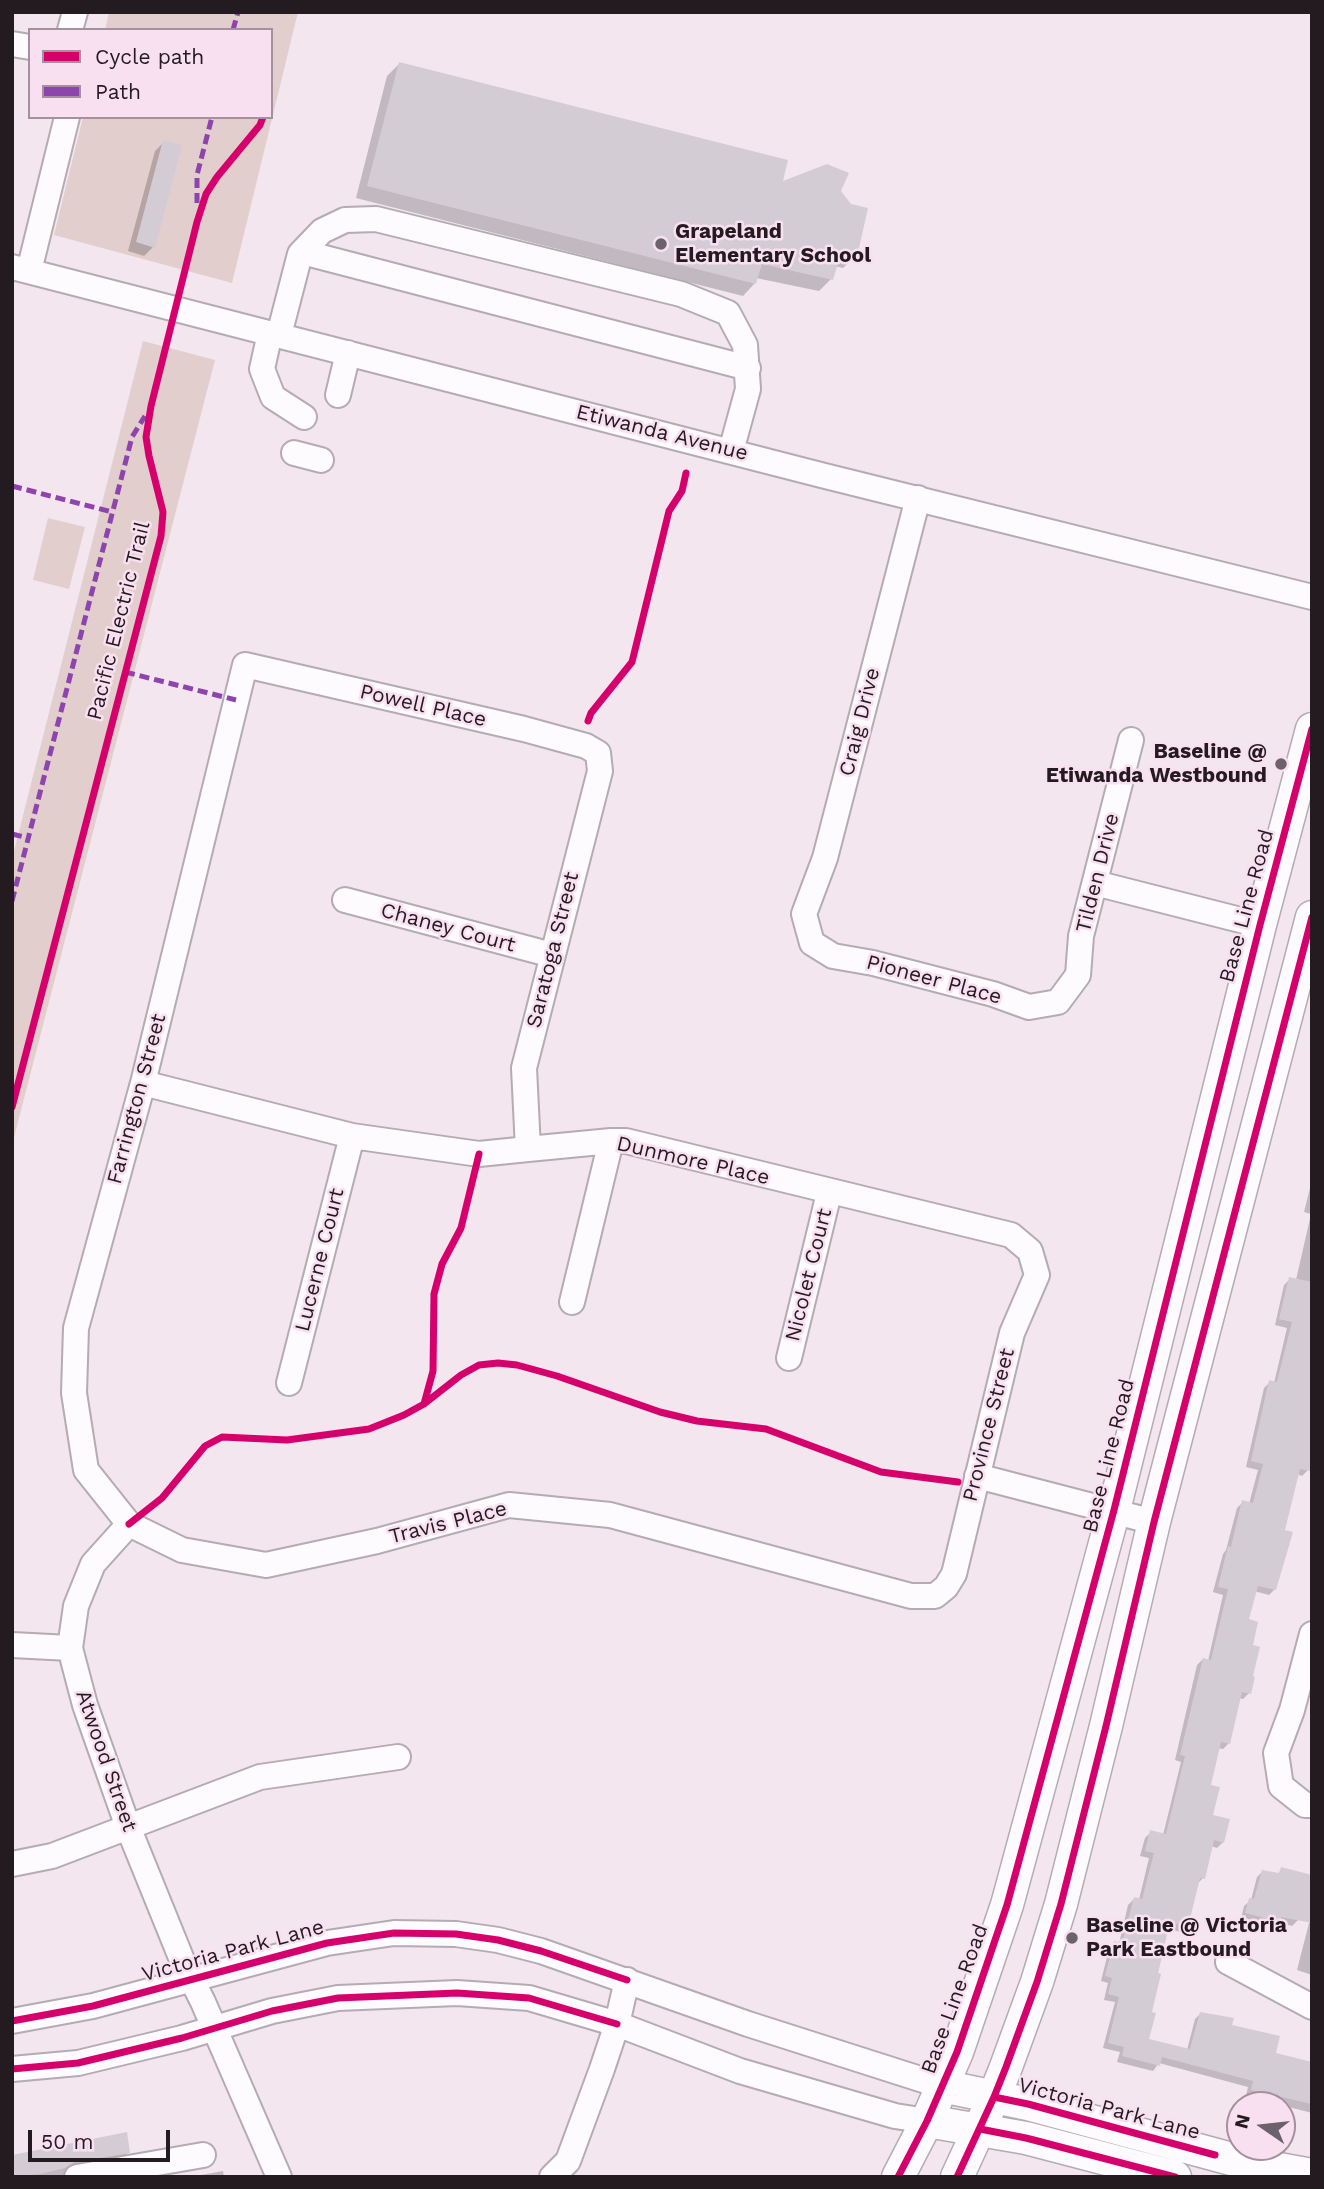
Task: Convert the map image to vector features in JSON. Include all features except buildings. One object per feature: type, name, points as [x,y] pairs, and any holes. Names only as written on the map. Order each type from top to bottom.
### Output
[{"type":"main road","name":"Base Line Road","points":[[898,2177],[942,2086],[986,1973],[1007,1905],[1114,1510],[1259,925],[1312,729]]},
{"type":"main road","points":[[957,2177],[994,2097],[1037,1982],[1061,1904],[1154,1522],[1312,917]]},
{"type":"main road","name":"Victoria Park Lane","points":[[942,2086],[1028,2104],[1246,2163],[1312,2175]]},
{"type":"main road","points":[[927,2121],[1026,2138],[1175,2177]]},
{"type":"street","points":[[21,269],[66,119]]},
{"type":"street","points":[[304,417],[273,397],[262,369],[302,252],[322,231],[345,220],[376,219],[681,294],[728,313],[746,345],[748,368],[748,389],[731,451]]},
{"type":"street","points":[[302,252],[748,368]]},
{"type":"street","name":"Etiwanda Avenue","points":[[21,269],[1312,597]]},
{"type":"street","points":[[338,395],[348,353]]},
{"type":"street","points":[[294,453],[321,460]]},
{"type":"street","name":"Craig Drive","points":[[812,943],[803,914],[825,858],[918,498]]},
{"type":"street","name":"Powell Place","points":[[245,665],[524,729],[586,746],[598,753]]},
{"type":"street","name":"Farrington Street","points":[[129,1524],[86,1469],[74,1393],[76,1328],[143,1083],[245,665]]},
{"type":"street","name":"Tilden Drive","points":[[1058,1002],[1078,975],[1081,936],[1131,740]]},
{"type":"street","name":"Saratoga Street","points":[[528,1149],[524,1068],[600,771],[598,753]]},
{"type":"street","points":[[1094,883],[1259,925]]},
{"type":"street","name":"Chaney Court","points":[[345,901],[551,955]]},
{"type":"street","name":"Pioneer Place","points":[[812,943],[833,956],[873,963],[993,994],[1029,1007],[1058,1002]]},
{"type":"street","name":"Dunmore Place","points":[[143,1083],[352,1136],[480,1154],[611,1141],[625,1142],[1011,1235],[1030,1251]]},
{"type":"street","name":"Lucerne Court","points":[[289,1383],[352,1136]]},
{"type":"street","points":[[572,1302],[611,1141]]},
{"type":"street","name":"Nicolet Court","points":[[789,1358],[829,1193]]},
{"type":"street","name":"Province Street","points":[[935,1596],[946,1587],[954,1574],[1012,1333],[1037,1275],[1030,1251]]},
{"type":"street","points":[[977,1476],[1154,1522]]},
{"type":"street","name":"Travis Place","points":[[129,1524],[182,1550],[266,1565],[377,1541],[509,1505],[610,1515],[911,1596],[935,1596]]},
{"type":"street","name":"Atwood Street","points":[[129,1524],[93,1564],[76,1606],[70,1648],[85,1705],[128,1827],[182,1960],[279,2177]]},
{"type":"street","points":[[1312,1634],[1292,1710],[1276,1753],[1281,1786],[1305,1805],[1312,1805]]},
{"type":"street","points":[[12,1645],[70,1648]]},
{"type":"street","points":[[12,1864],[52,1856],[260,1777],[398,1757]]},
{"type":"street","name":"Victoria Park Lane","points":[[12,2021],[93,2006],[318,1945],[394,1933],[456,1934],[498,1940],[541,1951],[748,2024],[942,2086]]},
{"type":"street","points":[[1227,1962],[1312,2007]]},
{"type":"street","points":[[552,2177],[568,2161],[617,2024],[626,1980]]},
{"type":"street","points":[[12,2069],[78,2063],[182,2038],[272,2011],[338,1998],[457,1993],[529,1998],[617,2024],[740,2071],[895,2116],[927,2121]]},
{"type":"street","points":[[77,2177],[133,2172],[203,2155]]},
{"type":"shaded area","points":[[109,12],[298,12],[273,115],[273,28],[105,28]]},
{"type":"shaded area","points":[[83,119],[272,119],[232,283],[54,235]]},
{"type":"shaded area","points":[[143,341],[215,360],[12,1145],[12,859]]},
{"type":"shaded area","points":[[48,518],[85,527],[69,589],[33,580]]},
{"type":"marked path","points":[[234,28],[238,12]]},
{"type":"marked path","points":[[197,203],[197,175],[211,119]]},
{"type":"marked path","points":[[12,901],[132,437],[145,416]]},
{"type":"marked path","points":[[12,486],[112,512]]},
{"type":"marked path","points":[[125,672],[236,700]]},
{"type":"marked path","points":[[12,834],[28,838]]},
{"type":"cycle path","name":"Pacific Electric Trail","points":[[12,1107],[161,536],[163,512],[146,437],[151,406],[197,222],[206,194],[262,119]]},
{"type":"cycle path","points":[[588,721],[591,713],[632,662],[669,511],[682,491],[686,473]]},
{"type":"cycle path","points":[[898,2177],[927,2121],[957,2052],[1007,1905],[1114,1510],[1260,925],[1312,729]]},
{"type":"cycle path","points":[[957,2177],[1006,2067],[1037,1982],[1061,1904],[1154,1522],[1312,917]]},
{"type":"cycle path","points":[[424,1404],[433,1371],[434,1294],[442,1264],[461,1228],[479,1154]]},
{"type":"cycle path","points":[[129,1524],[162,1498],[205,1446],[222,1437],[287,1440],[369,1429],[424,1404],[461,1375],[479,1365],[498,1363],[517,1365],[557,1376],[660,1412],[697,1421],[766,1429],[881,1472],[958,1482]]},
{"type":"cycle path","points":[[12,2021],[93,2006],[327,1943],[394,1933],[456,1934],[498,1940],[541,1951],[627,1980]]},
{"type":"cycle path","points":[[12,2069],[78,2063],[182,2038],[272,2011],[338,1998],[457,1993],[529,1998],[617,2024]]},
{"type":"cycle path","points":[[994,2097],[1215,2155]]},
{"type":"cycle path","points":[[980,2129],[1026,2138],[1175,2177]]},
{"type":"place","name":"Grapeland Elementary School","points":[[661,244]]},
{"type":"place","name":"Baseline @ Etiwanda Westbound","points":[[1281,764]]},
{"type":"place","name":"Baseline @ Victoria Park Eastbound","points":[[1072,1938]]}]
